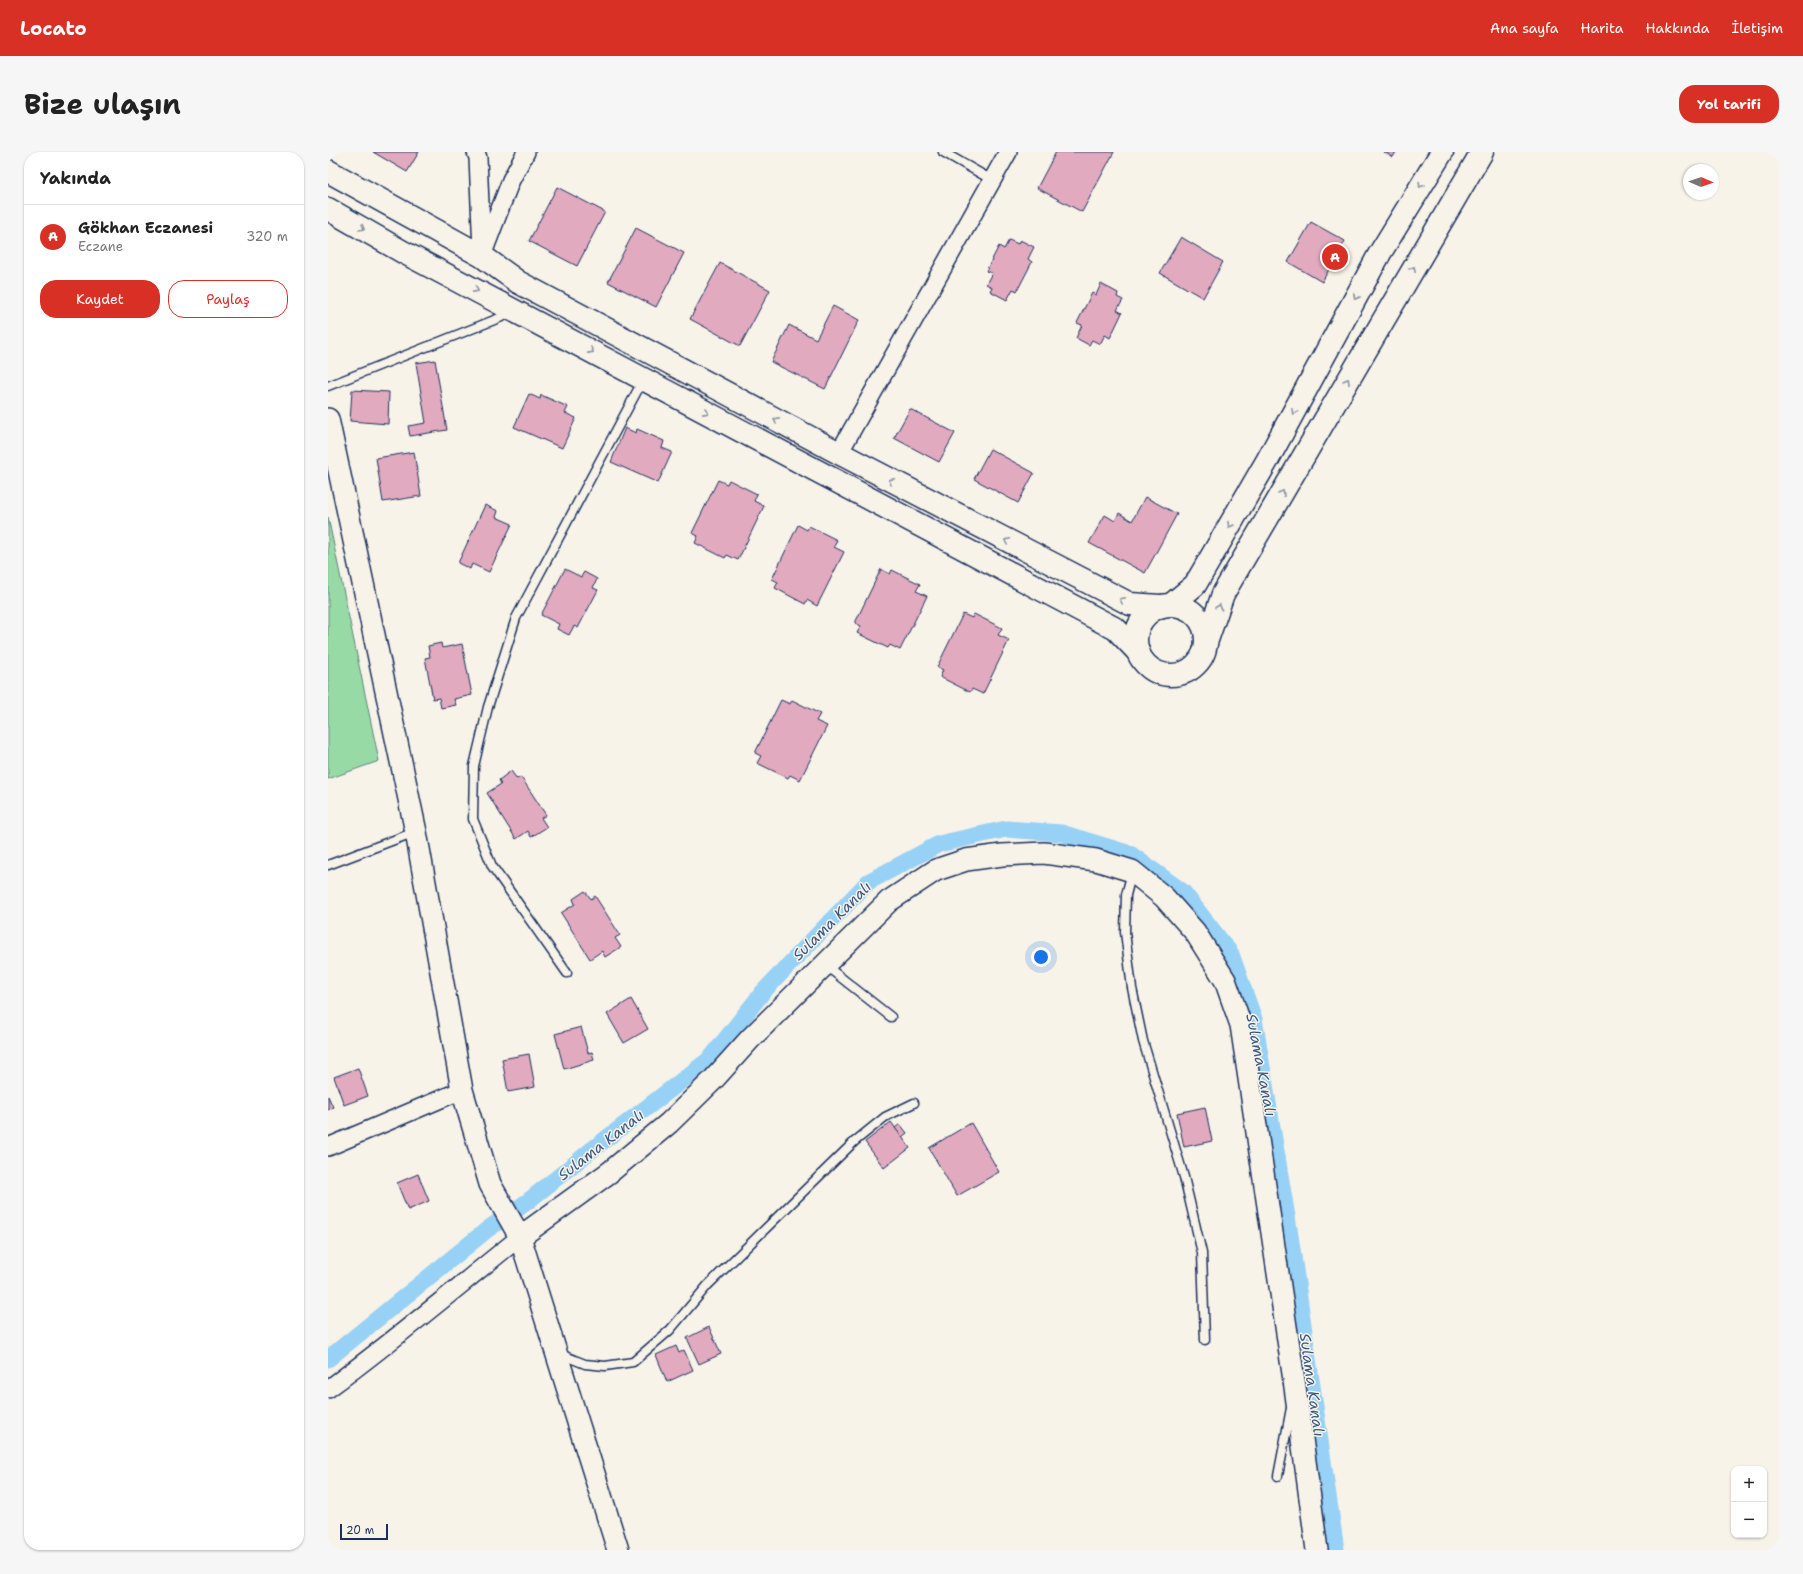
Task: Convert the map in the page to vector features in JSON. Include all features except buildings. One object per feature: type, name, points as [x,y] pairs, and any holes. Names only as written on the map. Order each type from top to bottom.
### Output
[{"type":"main road","points":[[1139,653],[1136,642],[1137,631],[1142,620],[1150,612],[1166,605],[1195,585],[1267,461],[1380,253],[1442,152]]},
{"type":"main road","points":[[328,209],[403,252],[1116,629],[1139,653],[1145,663],[1154,670],[1164,674],[1176,674],[1187,671],[1196,664],[1203,655],[1223,594],[1482,152]]},
{"type":"main road","points":[[328,171],[482,256],[518,282],[839,453],[1130,604],[1183,606],[1197,617],[1205,632],[1206,643]]},
{"type":"street","points":[[476,152],[478,158],[482,256]]},
{"type":"street","points":[[482,256],[511,180],[526,152]]},
{"type":"street","points":[[839,453],[1008,152]]},
{"type":"street","points":[[328,421],[416,832],[462,1090],[490,1184],[517,1232],[618,1550]]},
{"type":"street","points":[[328,1389],[376,1354],[517,1232],[610,1172],[669,1123],[713,1080],[750,1039],[824,964],[889,901],[936,870],[966,860],[1002,855],[1044,853],[1096,860],[1132,871],[1164,897],[1195,932],[1225,980],[1241,1025],[1295,1387],[1317,1550]]},
{"type":"street","points":[[328,1147],[462,1090]]},
{"type":"lane","points":[[943,152],[992,180]]},
{"type":"lane","points":[[328,386],[516,311]]},
{"type":"lane","points":[[567,973],[492,866],[473,819],[474,766],[488,707],[516,618],[644,379]]},
{"type":"lane","points":[[328,865],[416,832]]},
{"type":"lane","points":[[1132,871],[1126,895],[1125,932],[1132,988],[1143,1041],[1184,1177],[1202,1253],[1205,1340]]},
{"type":"lane","points":[[824,964],[891,1017]]},
{"type":"lane","points":[[556,1352],[585,1364],[605,1366],[633,1362],[670,1330],[708,1285],[854,1142],[885,1117],[914,1103]]},
{"type":"lane","points":[[1278,1476],[1295,1387]]},
{"type":"green space","points":[[328,517],[379,761],[328,779]]},
{"type":"waterway","name":"Sulama Kanalı","points":[[328,1359],[488,1229],[527,1202],[589,1152],[710,1059],[763,992],[868,882],[939,844],[1006,829],[1061,833],[1130,854],[1183,892],[1231,954],[1254,1019],[1289,1229],[1336,1550]]},
{"type":"place","name":"Gökhan Eczanesi","points":[[1335,257]]}]
